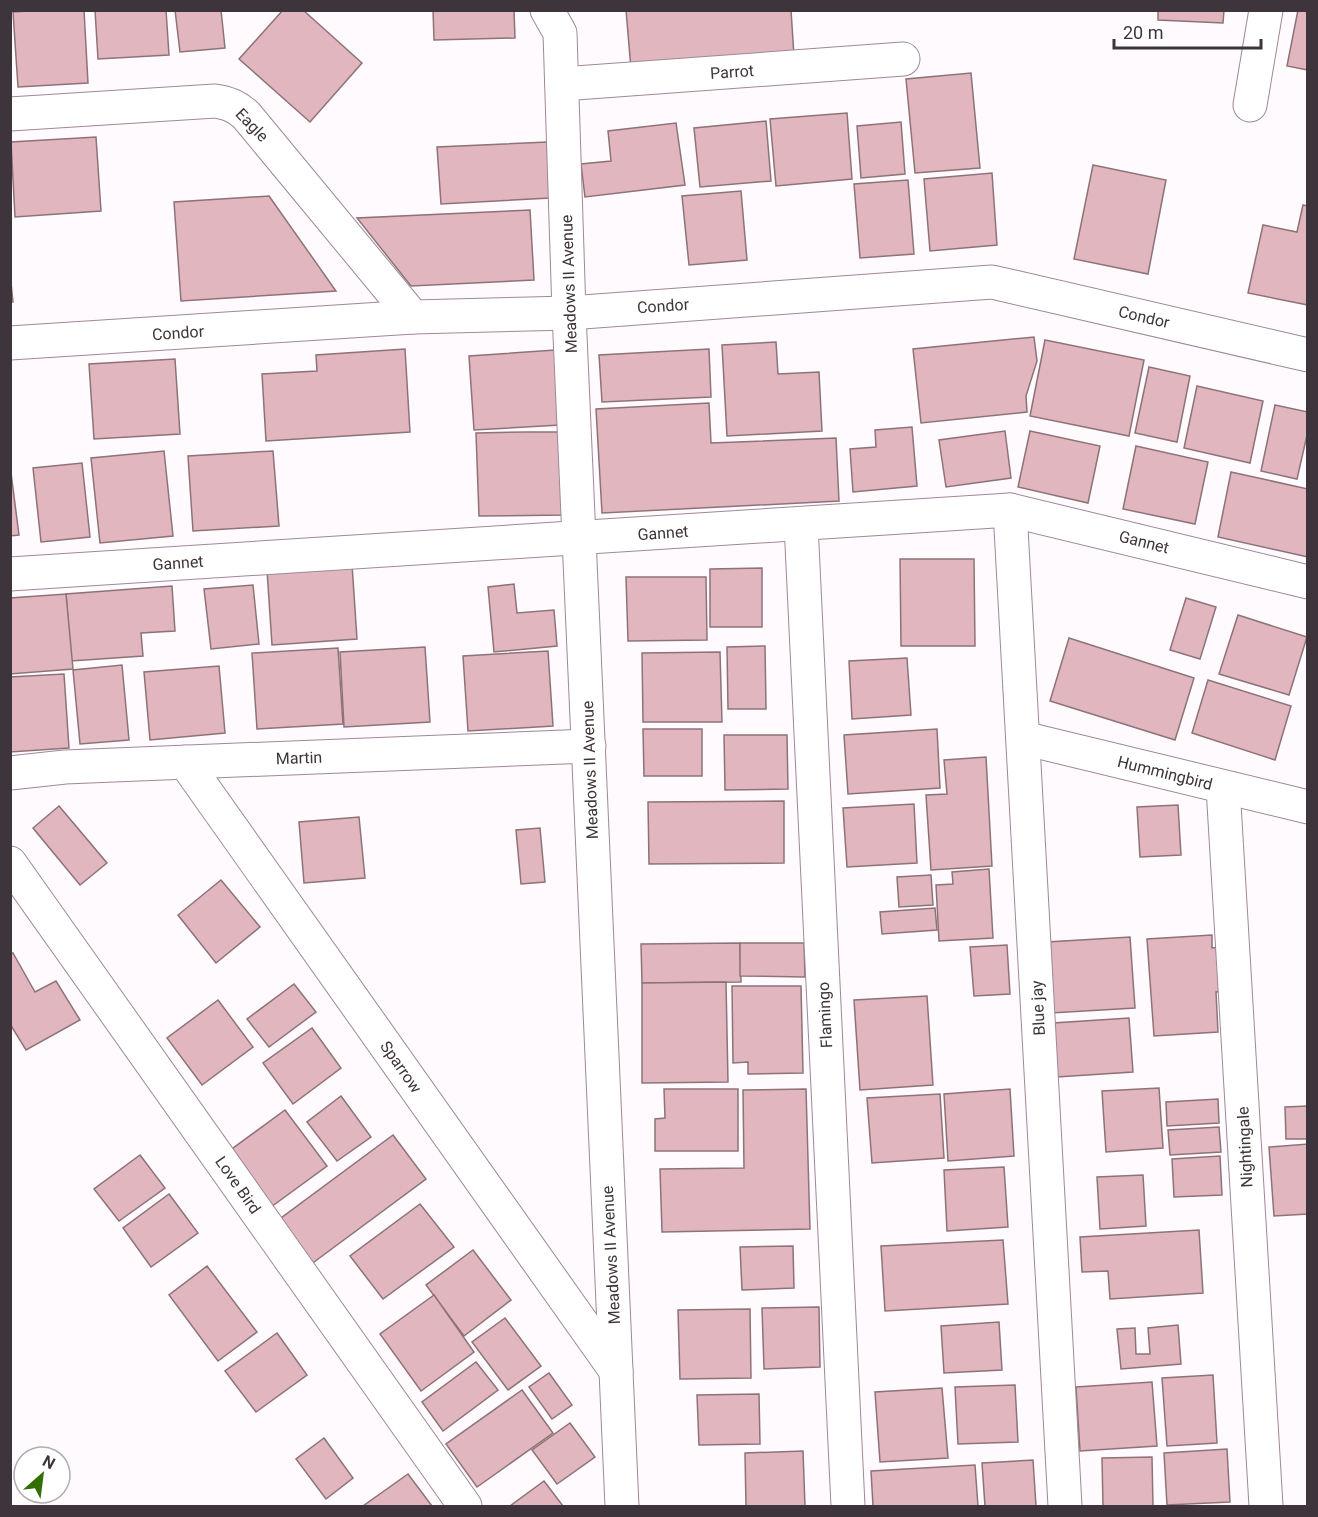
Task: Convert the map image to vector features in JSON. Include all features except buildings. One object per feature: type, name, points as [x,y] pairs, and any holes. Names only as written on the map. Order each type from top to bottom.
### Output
[{"type":"street","points":[[1250,105],[1266,10]]},
{"type":"street","name":"Meadows II Avenue","points":[[560,18],[569,313],[622,1506]]},
{"type":"street","name":"Parrot","points":[[562,84],[903,59]]},
{"type":"street","name":"Eagle","points":[[10,114],[215,101],[238,108],[254,124],[413,317]]},
{"type":"street","name":"Condor","points":[[10,344],[413,317],[569,313],[992,282],[1308,355]]},
{"type":"street","name":"Gannet","points":[[10,574],[1010,510],[1308,582]]},
{"type":"street","name":"Blue jay","points":[[1010,510],[1065,1506]]},
{"type":"street","name":"Flamingo","points":[[801,524],[848,1506]]},
{"type":"street","name":"Hummingbird","points":[[1023,738],[1308,807]]},
{"type":"street","name":"Martin","points":[[10,773],[65,767],[589,746]]},
{"type":"street","name":"Sparrow","points":[[185,762],[616,1371]]},
{"type":"street","name":"Nightingale","points":[[1222,787],[1266,1506]]},
{"type":"street","name":"Love Bird","points":[[10,863],[465,1506]]}]
